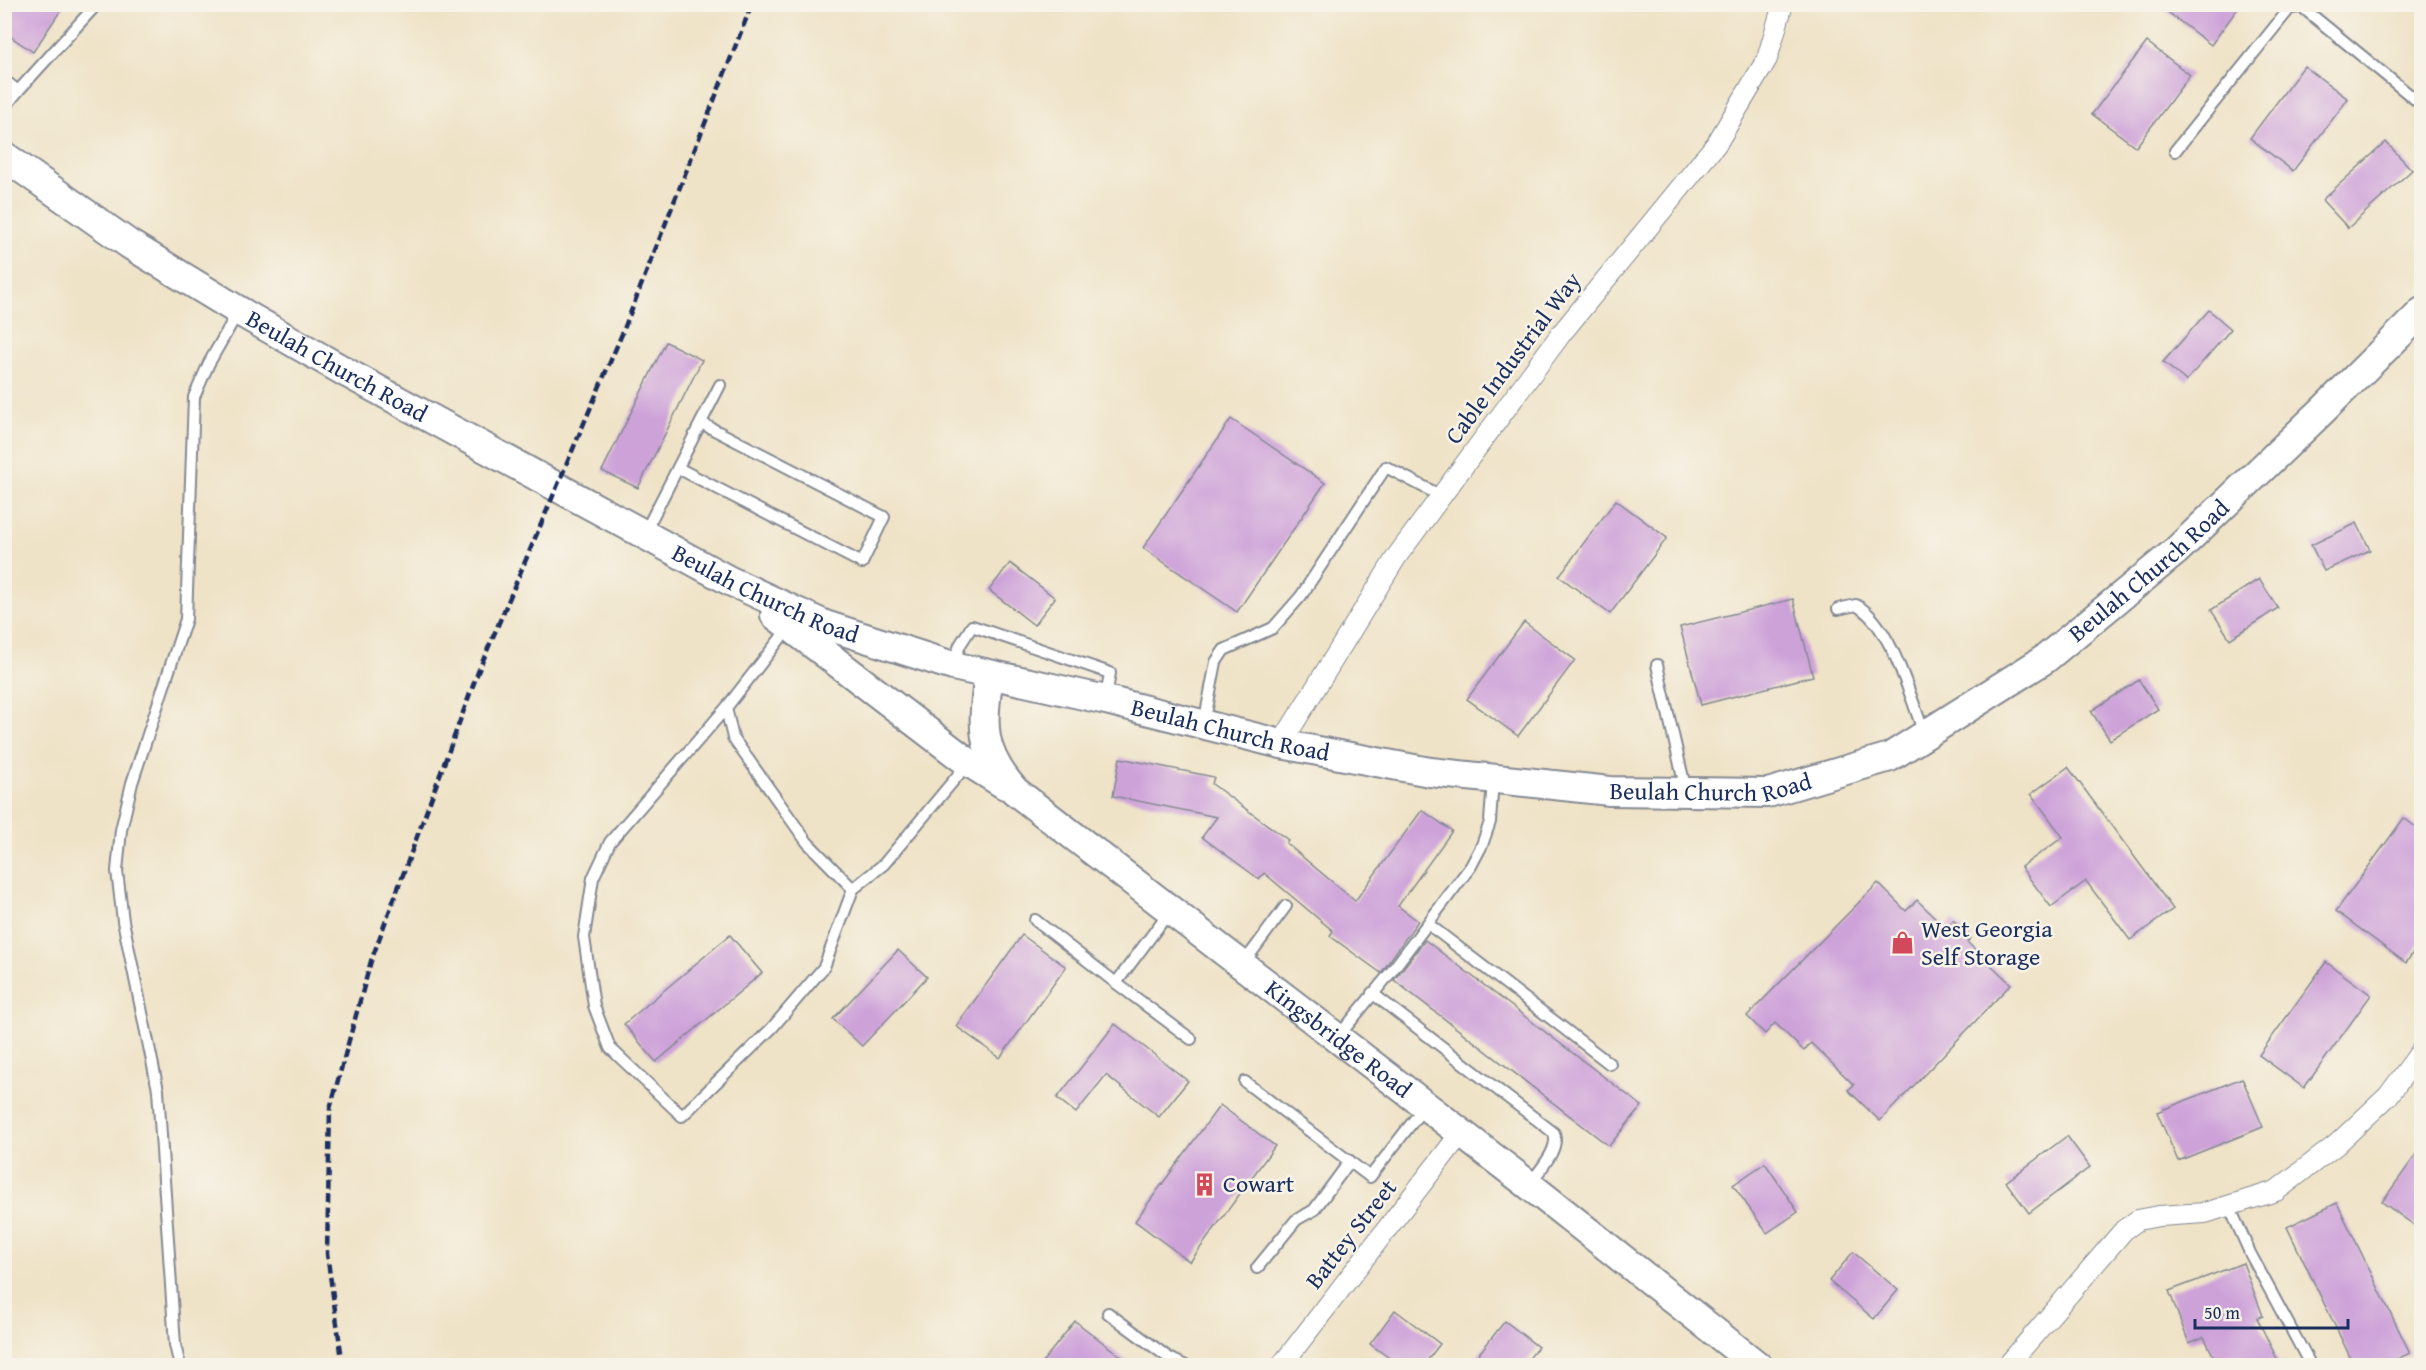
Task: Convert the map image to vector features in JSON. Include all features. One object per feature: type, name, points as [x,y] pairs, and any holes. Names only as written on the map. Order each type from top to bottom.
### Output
[{"type":"street","name":"Cable Industrial Way","points":[[1281,744],[1396,556],[1561,334],[1717,143],[1767,59],[1782,4]]},
{"type":"street","name":"Beulah Church Road","points":[[4,156],[129,244],[239,311],[349,374],[730,581],[794,620],[825,625],[953,666],[1106,700],[1281,744],[1430,772],[1610,791],[1768,793],[1890,757],[1924,733],[2045,659],[2176,550],[2322,411],[2421,312]]},
{"type":"street","points":[[794,620],[969,762],[1015,791]]},
{"type":"street","name":"Kingsbridge Road","points":[[989,675],[984,714],[986,738],[991,757],[999,773],[1015,791],[1529,1185],[1758,1365]]},
{"type":"street","points":[[2007,1365],[2124,1230],[2138,1220],[2205,1213],[2276,1191],[2336,1145],[2388,1096],[2421,1050]]},
{"type":"street","name":"Battey Street","points":[[1281,1365],[1461,1133]]},
{"type":"lane","points":[[4,108],[97,4]]},
{"type":"lane","points":[[2175,151],[2290,8],[2302,7],[2421,105]]},
{"type":"lane","points":[[4,80],[18,91]]},
{"type":"lane","points":[[180,1365],[175,1345],[158,1090],[123,921],[117,870],[121,830],[132,783],[186,619],[194,397],[208,363],[239,311]]},
{"type":"lane","points":[[644,534],[720,385]]},
{"type":"lane","points":[[678,468],[862,563],[884,517],[701,423]]},
{"type":"lane","points":[[1204,724],[1215,662],[1224,650],[1273,628],[1301,596],[1386,467],[1441,496]]},
{"type":"lane","points":[[1838,609],[1856,605],[1867,611],[1882,628],[1924,733]]},
{"type":"lane","points":[[794,620],[726,708],[610,842],[593,878],[584,937],[594,1006],[610,1048],[682,1116],[772,1028],[824,967],[853,889],[885,864],[986,738]]},
{"type":"lane","points":[[953,666],[960,645],[972,626],[1110,673],[1106,700]]},
{"type":"lane","points":[[1657,665],[1686,792]]},
{"type":"lane","points":[[726,708],[733,738],[807,842],[853,889]]},
{"type":"lane","points":[[1337,1038],[1471,866],[1490,822],[1493,778]]},
{"type":"lane","points":[[1242,966],[1286,906]]},
{"type":"lane","points":[[1116,982],[1170,911]]},
{"type":"lane","points":[[1035,920],[1191,1039]]},
{"type":"lane","points":[[1428,924],[1610,1064]]},
{"type":"lane","points":[[1372,993],[1554,1133],[1556,1140],[1554,1147],[1529,1185]]},
{"type":"lane","points":[[1245,1082],[1370,1176],[1425,1106]]},
{"type":"lane","points":[[1257,1268],[1296,1220],[1314,1210],[1350,1161]]},
{"type":"lane","points":[[2229,1206],[2252,1255],[2311,1365]]},
{"type":"lane","points":[[1108,1312],[1169,1358],[1186,1365]]},
{"type":"building","points":[[4,4],[65,4],[33,52],[4,32]]},
{"type":"building","points":[[2157,4],[2241,4],[2211,45]]},
{"type":"building","points":[[2147,42],[2190,75],[2136,147],[2092,114]]},
{"type":"building","points":[[2304,66],[2348,99],[2293,171],[2250,138]]},
{"type":"building","points":[[2386,142],[2412,170],[2348,228],[2322,200]]},
{"type":"building","points":[[2209,310],[2231,329],[2186,381],[2163,362]]},
{"type":"building","points":[[666,342],[702,360],[638,488],[602,471]]},
{"type":"building","points":[[1231,419],[1325,483],[1237,612],[1143,548]]},
{"type":"building","points":[[1616,500],[1667,538],[1610,614],[1559,576]]},
{"type":"building","points":[[2357,523],[2370,550],[2324,571],[2311,545]]},
{"type":"building","points":[[1010,563],[1055,598],[1034,625],[989,590]]},
{"type":"building","points":[[2259,579],[2278,608],[2230,639],[2211,610]]},
{"type":"building","points":[[1793,599],[1813,676],[1701,705],[1680,627]]},
{"type":"building","points":[[1524,622],[1575,660],[1518,736],[1467,699]]},
{"type":"building","points":[[2139,680],[2158,709],[2110,740],[2091,711]]},
{"type":"building","points":[[1120,758],[1214,777],[1212,784],[1288,840],[1286,843],[1355,901],[1422,810],[1452,831],[1398,906],[1418,921],[1381,973],[1330,936],[1333,931],[1264,873],[1259,879],[1202,837],[1217,817],[1113,796]]},
{"type":"building","points":[[2068,767],[2173,909],[2130,940],[2086,881],[2051,907],[2021,867],[2063,837],[2031,794]]},
{"type":"building","points":[[2404,818],[2421,831],[2421,941],[2406,963],[2336,911]]},
{"type":"building","points":[[1878,883],[1906,911],[1917,900],[1946,928],[1953,920],[1971,938],[1967,942],[2011,984],[1880,1121],[1848,1090],[1854,1085],[1811,1043],[1804,1051],[1775,1023],[1765,1034],[1747,1016]]},
{"type":"building","points":[[730,935],[762,973],[656,1062],[624,1024]]},
{"type":"building","points":[[1022,935],[1066,967],[1000,1058],[956,1026]]},
{"type":"building","points":[[1425,940],[1642,1106],[1609,1146],[1394,980]]},
{"type":"building","points":[[898,950],[927,977],[862,1046],[833,1019]]},
{"type":"building","points":[[2326,962],[2371,995],[2304,1088],[2259,1055]]},
{"type":"building","points":[[1115,1024],[1188,1081],[1159,1117],[1106,1075],[1076,1113],[1057,1098]]},
{"type":"building","points":[[2242,1078],[2263,1127],[2178,1161],[2157,1112]]},
{"type":"building","name":"Cowart","points":[[1220,1105],[1275,1146],[1190,1262],[1135,1221]]},
{"type":"building","points":[[2067,1136],[2090,1167],[2029,1213],[2006,1182]]},
{"type":"building","points":[[2421,1148],[2421,1230],[2382,1202]]},
{"type":"building","points":[[1765,1163],[1798,1212],[1767,1233],[1733,1185]]},
{"type":"building","points":[[2337,1203],[2410,1353],[2385,1365],[2354,1365],[2287,1227]]},
{"type":"building","points":[[1853,1252],[1898,1290],[1874,1319],[1829,1281]]},
{"type":"building","points":[[2243,1263],[2263,1316],[2257,1318],[2280,1365],[2218,1365],[2204,1337],[2189,1343],[2169,1291]]},
{"type":"building","points":[[1395,1310],[1440,1344],[1424,1365],[1399,1365],[1370,1344]]},
{"type":"building","points":[[1075,1321],[1132,1365],[1040,1365]]},
{"type":"building","points":[[1505,1321],[1538,1347],[1524,1365],[1470,1365]]},
{"type":"railway","points":[[343,1366],[327,1254],[330,1109],[371,961],[478,672],[622,334],[752,4]]},
{"type":"place","name":"West Georgia Self Storage","points":[[1903,943]]},
{"type":"place","name":"Cowart","points":[[1205,1184]]}]
